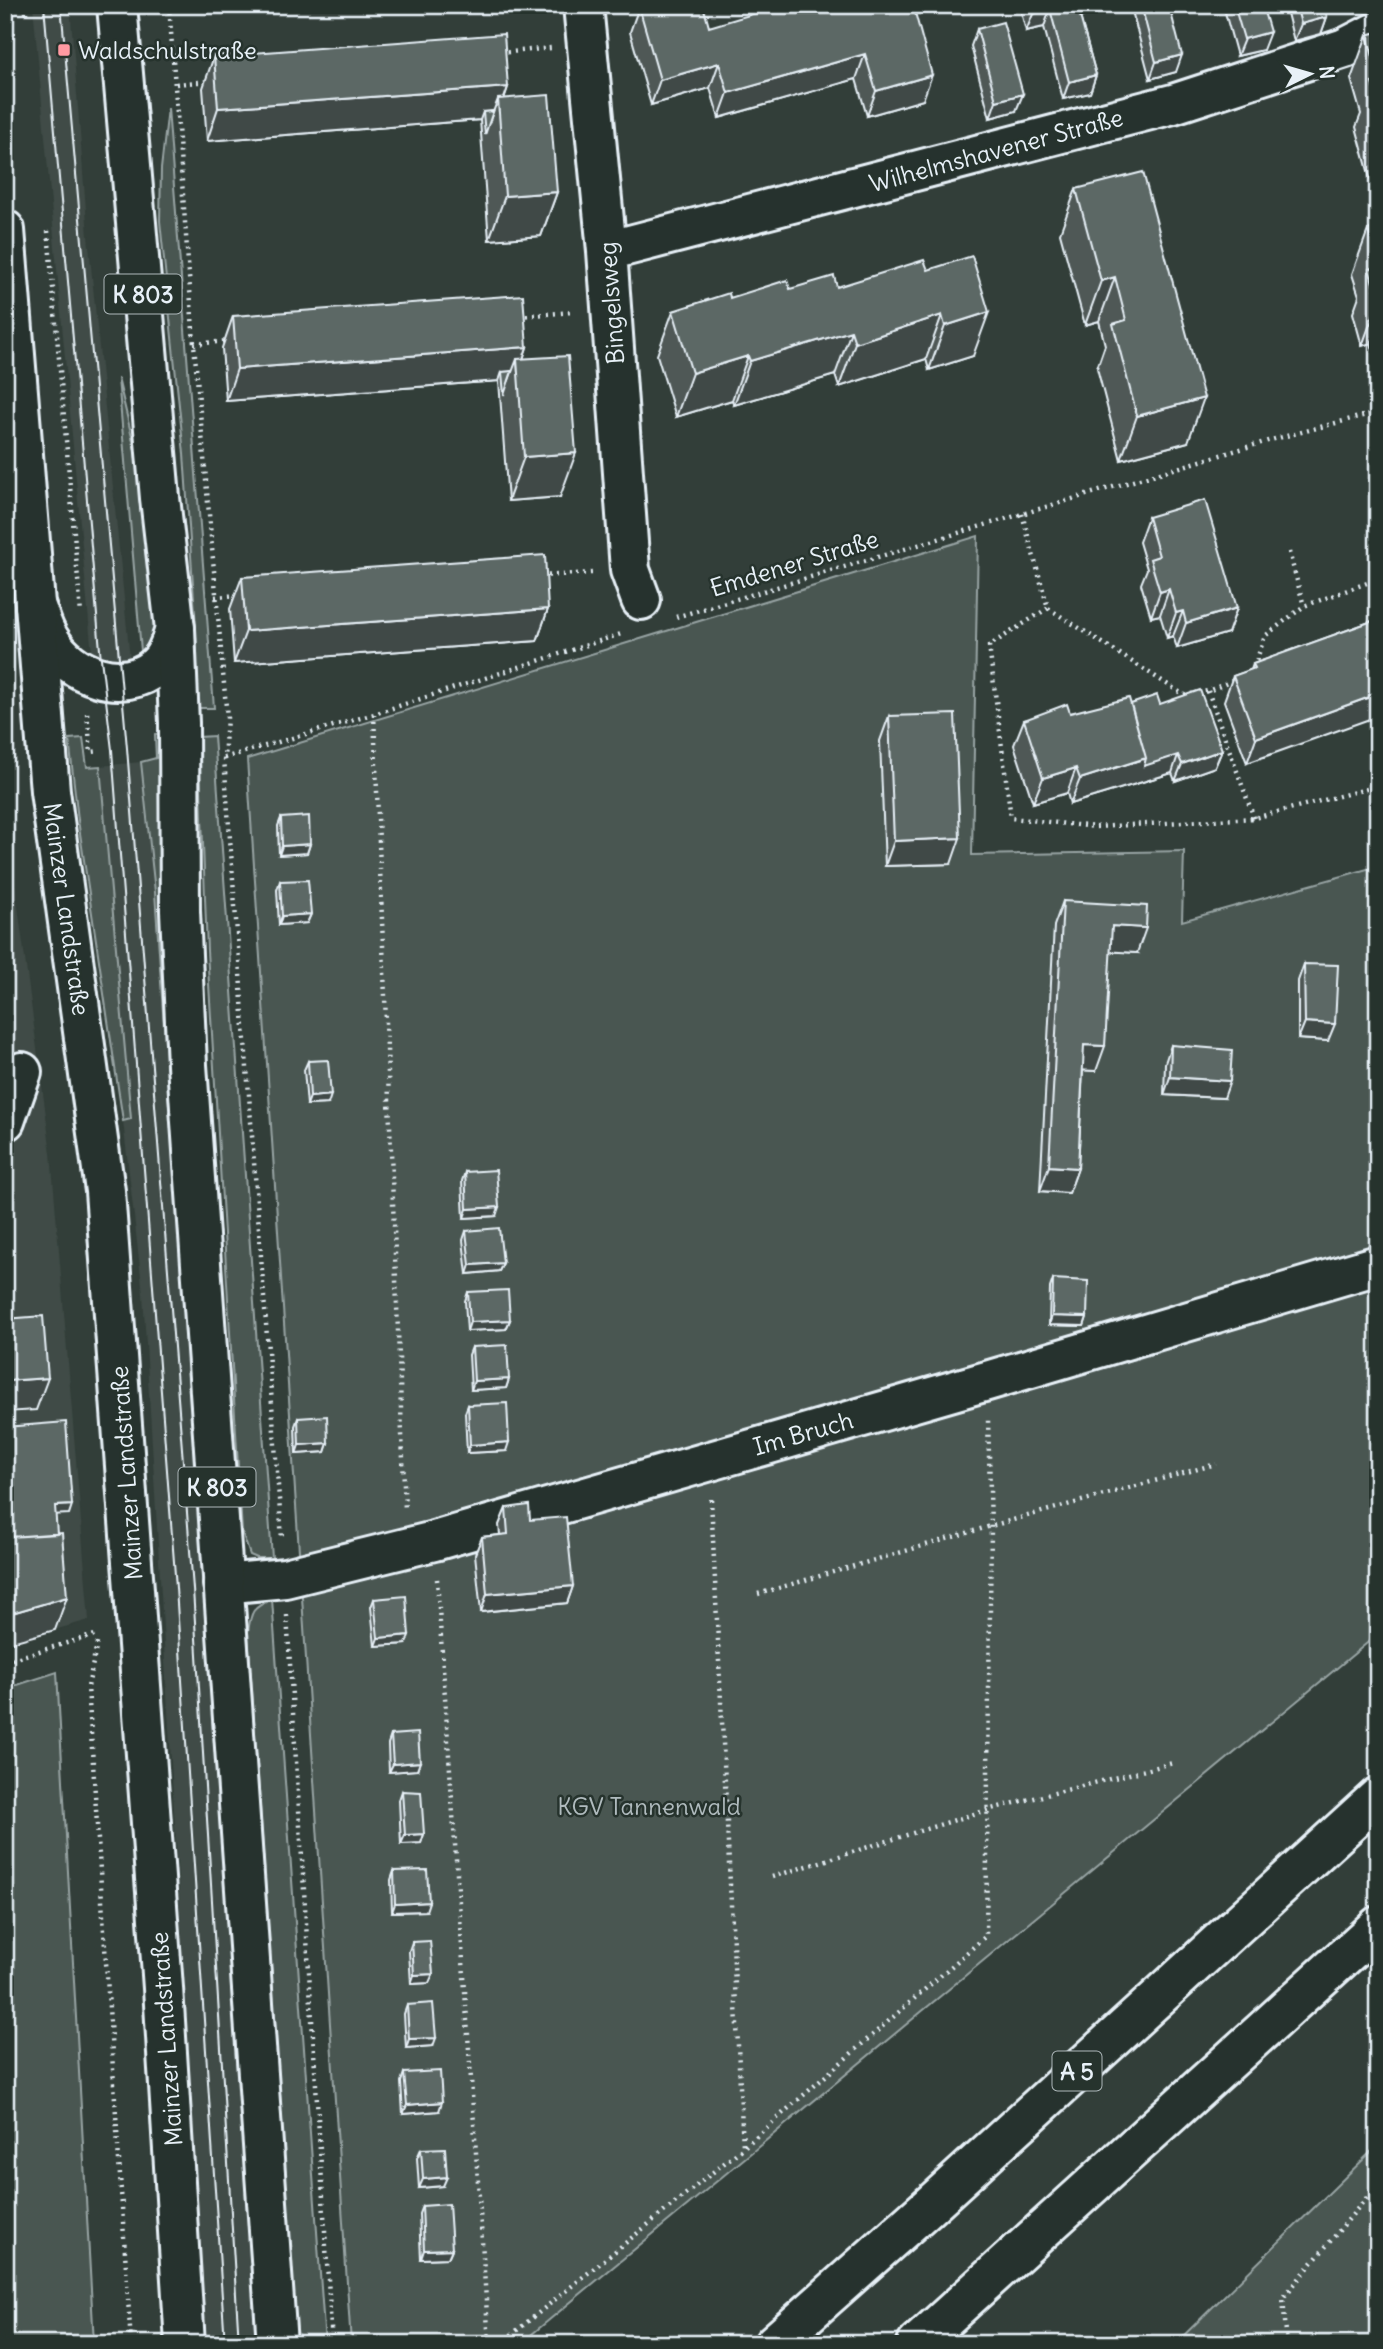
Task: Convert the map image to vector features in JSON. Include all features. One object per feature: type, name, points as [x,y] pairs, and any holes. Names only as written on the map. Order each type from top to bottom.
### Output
[{"type":"main road","name":"K 803","points":[[117,5],[160,498],[176,629],[180,911],[187,1065],[277,2344]]},
{"type":"main road","name":"Bingelsweg","points":[[583,5],[607,251],[632,601]]},
{"type":"main road","name":"Wilhelmshavener Straße","points":[[607,251],[1173,104],[1345,48],[1378,31]]},
{"type":"main road","name":"Mainzer Landstraße","points":[[5,230],[50,791],[105,1191],[162,1974],[185,2344]]},
{"type":"main road","name":"Mainzer Landstraße","points":[[35,605],[50,641],[63,656],[84,671],[104,680],[121,681],[155,667],[166,654],[176,629]]},
{"type":"main road","points":[[5,1121],[22,1072]]},
{"type":"main road","name":"Im Bruch","points":[[223,1584],[285,1578],[434,1541],[1378,1265]]},
{"type":"main road","name":"A 5","points":[[774,2344],[1378,1797]]},
{"type":"main road","points":[[917,2344],[1378,1926]]},
{"type":"path","points":[[26,5],[26,14]]},
{"type":"path","points":[[169,5],[194,344],[227,718],[224,758],[285,1578],[332,2344]]},
{"type":"path","points":[[490,54],[586,45]]},
{"type":"path","points":[[176,84],[216,80]]},
{"type":"path","points":[[48,231],[82,622]]},
{"type":"path","points":[[513,317],[611,309]]},
{"type":"path","points":[[194,344],[236,340]]},
{"type":"path","name":"Emdener Straße","points":[[676,617],[1271,440],[1378,412]]},
{"type":"path","points":[[1022,514],[1048,608],[1184,695],[1208,691],[1241,677]]},
{"type":"path","points":[[1289,552],[1304,606]]},
{"type":"path","points":[[533,577],[632,601]]},
{"type":"path","points":[[1252,672],[1265,636],[1304,606],[1378,579]]},
{"type":"path","points":[[215,597],[243,595]]},
{"type":"path","points":[[224,758],[374,714],[632,601]]},
{"type":"path","points":[[1048,608],[989,646],[1011,818],[1096,827],[1254,818],[1378,786]]},
{"type":"path","points":[[1208,691],[1254,818]]},
{"type":"path","points":[[86,702],[91,752],[100,751]]},
{"type":"path","points":[[374,714],[405,1518],[434,1541],[489,2344]]},
{"type":"path","points":[[500,2344],[743,2148],[986,1936],[991,1526],[987,1381]]},
{"type":"path","points":[[709,1460],[743,2148]]},
{"type":"path","points":[[758,1594],[1216,1464]]},
{"type":"path","points":[[100,1621],[88,1686],[131,2344]]},
{"type":"path","points":[[5,1661],[99,1634]]},
{"type":"path","points":[[772,1877],[988,1810],[1173,1763]]},
{"type":"path","points":[[1287,2344],[1283,2298],[1378,2185]]},
{"type":"shaded area","points":[[33,5],[70,5],[88,236],[130,659],[116,662],[93,656],[91,644]]},
{"type":"shaded area","points":[[141,762],[155,892],[170,1117],[176,1118],[256,2344],[206,2344],[143,1294],[123,1121],[131,1119],[100,766]]},
{"type":"shaded area","points":[[5,847],[10,847],[51,1153],[89,1620],[5,1644]]},
{"type":"green space","points":[[168,108],[214,708],[198,708],[196,628],[184,454],[160,221],[161,169]]},
{"type":"green space","points":[[118,378],[144,488],[157,625],[151,641],[141,651]]},
{"type":"green space","name":"KGV Tannenwald","points":[[978,536],[972,855],[1184,851],[1182,921],[1378,866],[1378,1634],[520,2344],[351,2344],[247,759]]},
{"type":"green space","points":[[162,733],[176,1118],[170,1117],[155,892],[141,762],[156,758],[155,734]]},
{"type":"green space","points":[[214,736],[272,1558],[250,1555],[242,1532],[207,951],[199,737]]},
{"type":"green space","points":[[83,738],[87,767],[100,766],[131,1119],[123,1121],[78,820],[69,739]]},
{"type":"green space","points":[[272,1599],[325,2344],[297,2344],[248,1632],[254,1611]]},
{"type":"green space","points":[[57,1672],[94,2344],[5,2344],[5,1689]]},
{"type":"green space","points":[[1378,2145],[1378,2344],[1175,2344]]},
{"type":"building","points":[[703,5],[709,27],[783,5],[913,5],[932,75],[876,91],[865,54],[728,93],[719,63],[660,80],[639,7]]},
{"type":"building","points":[[1030,5],[1077,5],[1096,75],[1069,82],[1050,9],[1033,14]]},
{"type":"building","points":[[1141,5],[1169,5],[1182,55],[1156,62]]},
{"type":"building","points":[[1234,5],[1262,5],[1270,32],[1244,39]]},
{"type":"building","points":[[1296,5],[1324,5],[1327,17],[1301,24]]},
{"type":"building","points":[[1003,22],[1023,94],[996,101],[977,29]]},
{"type":"building","points":[[1378,32],[1378,75],[1367,35]]},
{"type":"building","points":[[504,34],[508,87],[218,108],[214,56]]},
{"type":"building","points":[[1378,81],[1378,104],[1372,83]]},
{"type":"building","points":[[549,95],[557,192],[505,196],[498,99]]},
{"type":"building","points":[[493,111],[485,135],[483,112]]},
{"type":"building","points":[[1143,172],[1204,398],[1137,416],[1113,324],[1126,320],[1115,277],[1101,281],[1076,189]]},
{"type":"building","points":[[1378,227],[1378,263],[1368,230]]},
{"type":"building","points":[[972,256],[989,312],[945,326],[942,315],[855,343],[851,331],[750,361],[748,356],[692,373],[673,311],[729,293],[730,298],[787,280],[790,289],[834,276],[837,287],[924,260],[928,270]]},
{"type":"building","points":[[1378,266],[1378,301],[1369,269]]},
{"type":"building","points":[[523,295],[527,347],[237,369],[233,316]]},
{"type":"building","points":[[568,356],[576,453],[524,457],[517,359]]},
{"type":"building","points":[[512,371],[504,395],[502,372]]},
{"type":"building","points":[[1205,500],[1237,608],[1186,623],[1183,611],[1176,613],[1169,589],[1160,592],[1150,559],[1159,556],[1148,517]]},
{"type":"building","points":[[545,555],[548,609],[246,631],[242,577]]},
{"type":"building","points":[[1378,619],[1378,694],[1256,738],[1233,676],[1255,668],[1253,664]]},
{"type":"building","points":[[1200,690],[1222,750],[1182,764],[1178,755],[1144,766],[1146,758],[1131,704],[1157,695],[1160,704]]},
{"type":"building","points":[[1129,698],[1146,758],[1080,779],[1076,768],[1043,778],[1024,720],[1067,704],[1070,713]]},
{"type":"building","points":[[955,714],[960,838],[894,841],[889,716]]},
{"type":"building","points":[[309,816],[310,844],[282,846],[281,818]]},
{"type":"building","points":[[308,880],[311,914],[282,916],[280,881]]},
{"type":"building","points":[[1063,901],[1147,906],[1146,928],[1112,926],[1105,1046],[1084,1045],[1078,1168],[1049,1166]]},
{"type":"building","points":[[1304,964],[1338,965],[1335,1024],[1305,1022]]},
{"type":"building","points":[[1171,1045],[1232,1050],[1230,1081],[1170,1077]]},
{"type":"building","points":[[328,1060],[331,1095],[310,1097],[308,1061]]},
{"type":"building","points":[[496,1170],[499,1207],[467,1209],[465,1172]]},
{"type":"building","points":[[499,1228],[503,1263],[470,1265],[466,1231]]},
{"type":"building","points":[[1053,1279],[1088,1281],[1087,1317],[1052,1316]]},
{"type":"building","points":[[508,1290],[510,1320],[470,1322],[468,1292]]},
{"type":"building","points":[[43,1316],[48,1378],[5,1381],[5,1319]]},
{"type":"building","points":[[507,1345],[509,1379],[474,1381],[472,1347]]},
{"type":"building","points":[[507,1403],[509,1442],[470,1445],[468,1405]]},
{"type":"building","points":[[327,1416],[328,1443],[299,1445],[298,1418]]},
{"type":"building","points":[[66,1422],[72,1505],[55,1506],[57,1534],[10,1537],[5,1475],[5,1427]]},
{"type":"building","points":[[5,1475],[10,1537],[62,1533],[67,1597],[5,1615]]},
{"type":"building","points":[[529,1505],[530,1520],[566,1517],[573,1586],[487,1594],[482,1537],[508,1534],[506,1508]]},
{"type":"building","points":[[406,1596],[409,1635],[378,1638],[374,1599]]},
{"type":"building","points":[[418,1733],[420,1762],[393,1764],[391,1735]]},
{"type":"building","points":[[402,1791],[421,1792],[424,1834],[405,1835]]},
{"type":"building","points":[[427,1870],[429,1902],[395,1904],[394,1871]]},
{"type":"building","points":[[430,1941],[433,1974],[414,1975],[412,1942]]},
{"type":"building","points":[[433,2003],[436,2038],[409,2039],[407,2005]]},
{"type":"building","points":[[440,2071],[442,2102],[407,2105],[404,2073]]},
{"type":"building","points":[[445,2148],[447,2177],[423,2179],[421,2149]]},
{"type":"building","points":[[449,2204],[452,2249],[424,2250],[422,2206]]},
{"type":"tram line","points":[[44,5],[100,650],[112,750],[176,1588],[225,2344]]},
{"type":"tram line","points":[[61,5],[127,748],[193,1589],[239,2344]]},
{"type":"place","name":"Waldschulstraße","points":[[64,50]]}]
